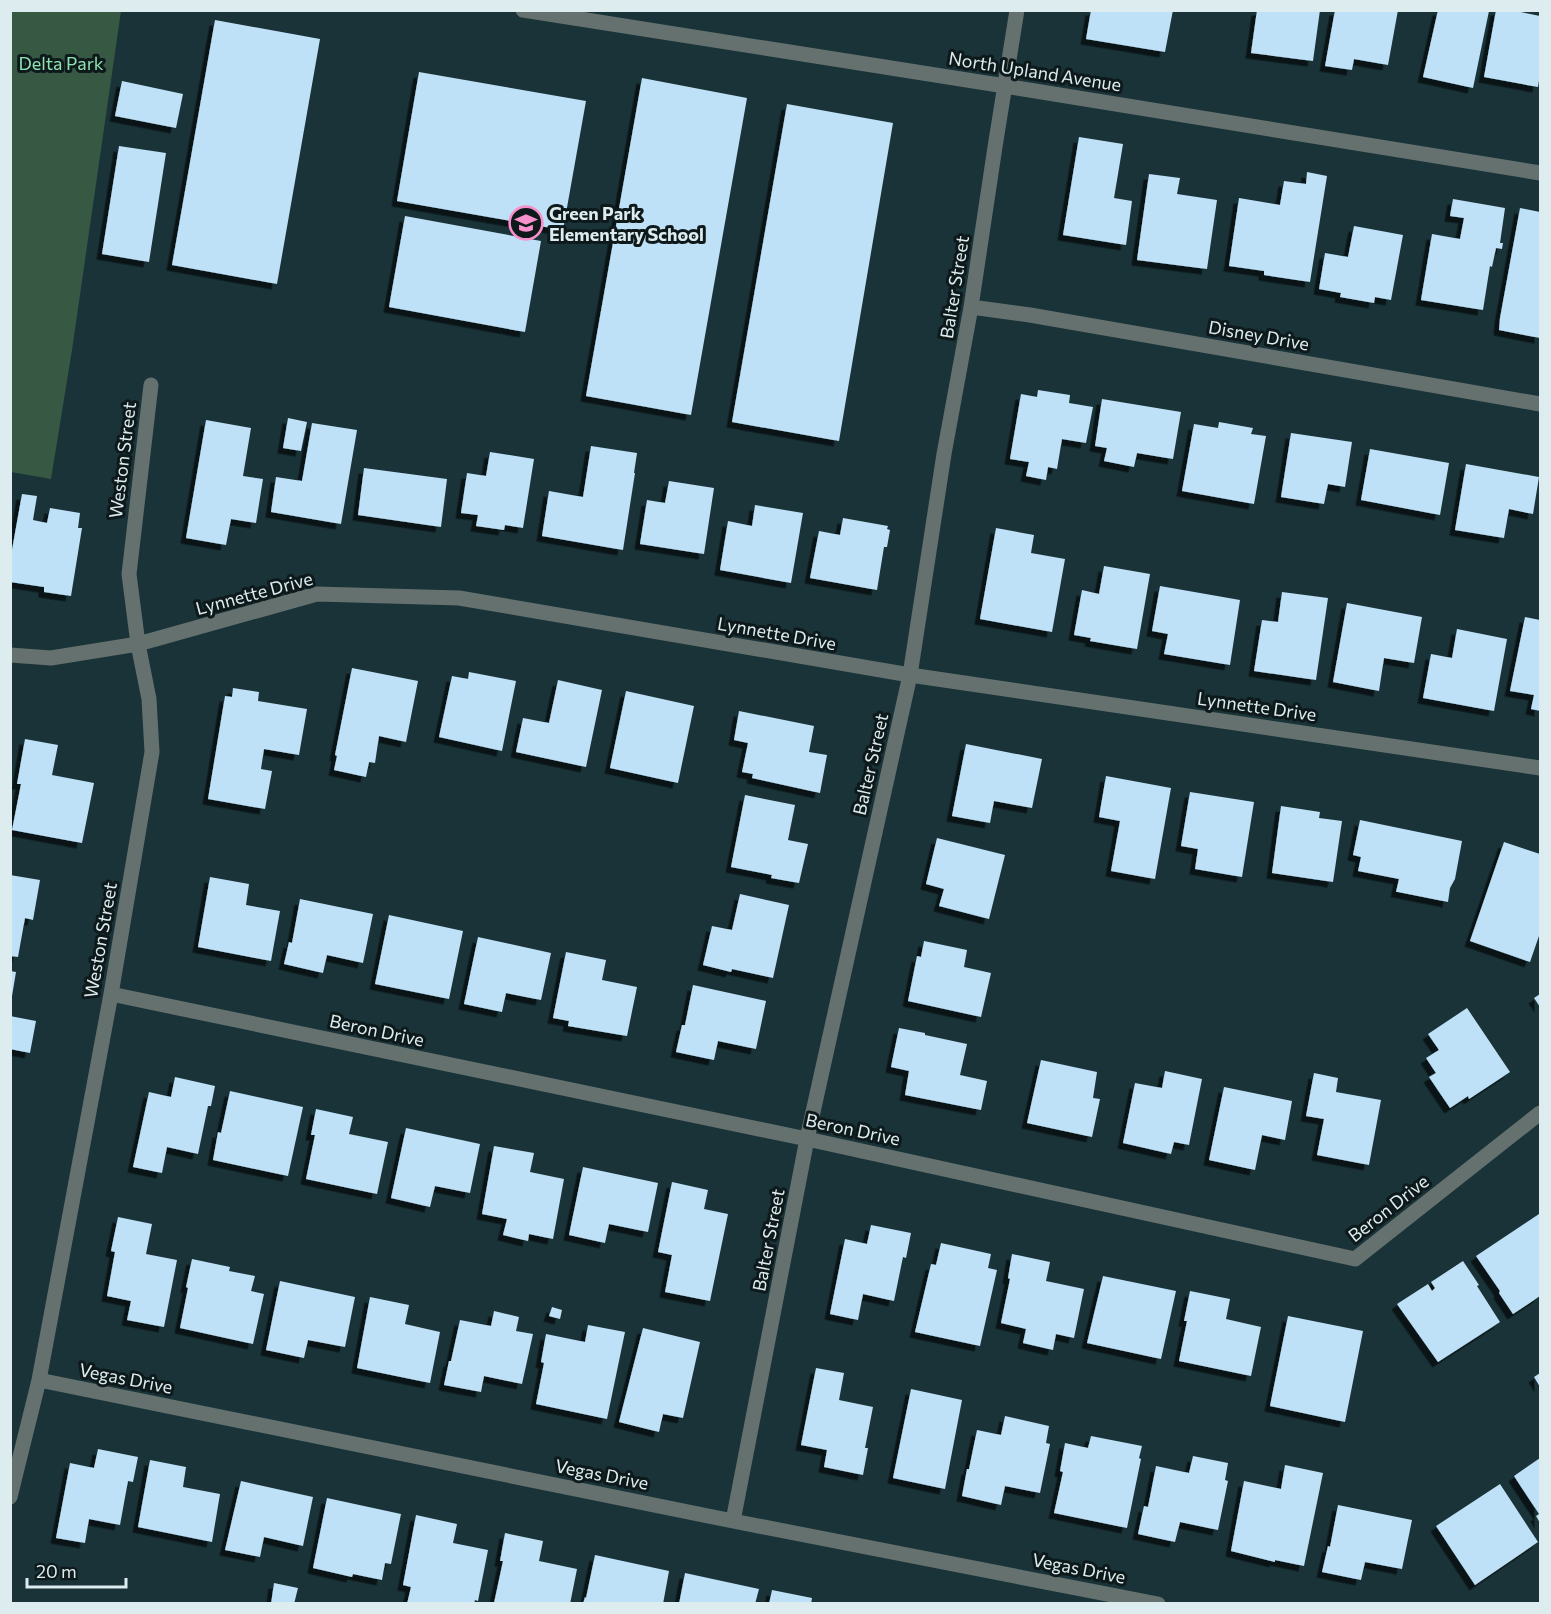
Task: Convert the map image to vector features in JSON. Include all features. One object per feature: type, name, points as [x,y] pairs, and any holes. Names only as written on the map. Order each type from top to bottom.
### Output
[{"type":"street","name":"North Upland Avenue","points":[[522,10],[1540,173]]},
{"type":"street","name":"Balter Street","points":[[733,1521],[807,1139],[910,675],[1017,10]]},
{"type":"street","name":"Disney Drive","points":[[971,307],[1030,315],[1540,404]]},
{"type":"street","name":"Weston Street","points":[[10,1497],[39,1380],[111,994],[152,752],[149,699],[138,644],[129,574],[151,385]]},
{"type":"street","name":"Lynnette Drive","points":[[10,655],[51,658],[138,644],[317,594],[459,598],[910,675],[1540,768]]},
{"type":"street","name":"Beron Drive","points":[[111,994],[807,1139],[1355,1259],[1540,1113]]},
{"type":"street","name":"Vegas Drive","points":[[39,1380],[733,1521],[1158,1604]]},
{"type":"green space","name":"Delta Park","points":[[10,11],[121,11],[51,479],[11,472]]},
{"type":"building","points":[[1091,10],[1173,10],[1165,52],[1086,39]]},
{"type":"building","points":[[1257,10],[1320,10],[1313,61],[1251,53]]},
{"type":"building","points":[[1335,10],[1398,10],[1388,65],[1354,59],[1352,70],[1325,66]]},
{"type":"building","points":[[1438,10],[1489,11],[1473,88],[1423,77]]},
{"type":"building","points":[[1496,10],[1511,10],[1540,16],[1538,87],[1484,77]]},
{"type":"building","points":[[215,20],[320,39],[277,284],[172,265]]},
{"type":"building","points":[[419,72],[586,101],[563,230],[397,201]]},
{"type":"building","points":[[642,78],[747,98],[691,415],[586,396]]},
{"type":"building","points":[[122,81],[183,94],[176,128],[115,116]]},
{"type":"building","points":[[787,104],[893,123],[839,441],[732,422]]},
{"type":"building","points":[[1079,137],[1123,144],[1114,198],[1132,201],[1126,245],[1063,235]]},
{"type":"building","points":[[119,146],[166,153],[149,262],[102,254]]},
{"type":"building","points":[[1307,172],[1327,176],[1310,282],[1264,275],[1264,271],[1229,266],[1239,198],[1280,205],[1284,181],[1306,184]]},
{"type":"building","points":[[1149,174],[1180,178],[1177,194],[1217,200],[1207,269],[1137,260]]},
{"type":"building","points":[[1453,199],[1505,208],[1500,243],[1503,243],[1502,249],[1496,248],[1492,267],[1490,266],[1483,310],[1421,300],[1432,234],[1460,239],[1464,218],[1450,216]]},
{"type":"building","points":[[1520,208],[1540,212],[1540,338],[1499,330]]},
{"type":"building","points":[[405,216],[541,241],[525,332],[389,307]]},
{"type":"building","points":[[1354,226],[1403,235],[1391,300],[1375,297],[1374,303],[1340,297],[1341,293],[1319,289],[1325,253],[1348,257]]},
{"type":"building","points":[[1038,390],[1070,395],[1069,403],[1093,407],[1086,443],[1062,439],[1057,469],[1048,467],[1046,480],[1026,476],[1029,462],[1010,459],[1021,394],[1037,397]]},
{"type":"building","points":[[1102,399],[1181,412],[1173,459],[1137,453],[1134,467],[1104,461],[1107,448],[1095,446]]},
{"type":"building","points":[[288,418],[307,422],[301,451],[283,448]]},
{"type":"building","points":[[206,420],[251,428],[243,476],[263,479],[256,523],[231,519],[226,545],[186,538]]},
{"type":"building","points":[[1219,422],[1253,428],[1251,434],[1266,436],[1254,504],[1182,491],[1194,424],[1218,428]]},
{"type":"building","points":[[312,423],[357,430],[341,524],[271,512],[276,477],[302,481]]},
{"type":"building","points":[[1291,433],[1352,442],[1345,487],[1328,484],[1324,504],[1281,497]]},
{"type":"building","points":[[591,446],[637,453],[623,550],[542,536],[549,491],[583,497]]},
{"type":"building","points":[[1370,449],[1449,463],[1440,515],[1361,500]]},
{"type":"building","points":[[490,452],[534,459],[523,528],[505,525],[504,530],[476,526],[478,515],[461,513],[467,473],[486,476]]},
{"type":"building","points":[[1466,464],[1539,477],[1533,514],[1509,509],[1504,538],[1455,530]]},
{"type":"building","points":[[364,468],[447,479],[441,527],[358,515]]},
{"type":"building","points":[[669,481],[714,488],[704,554],[640,544],[647,500],[665,503]]},
{"type":"building","points":[[22,494],[37,496],[33,520],[47,523],[50,508],[80,513],[78,528],[82,528],[71,596],[44,592],[44,587],[10,582],[10,561]]},
{"type":"building","points":[[755,505],[803,513],[791,583],[720,570],[728,521],[752,526]]},
{"type":"building","points":[[843,518],[888,526],[887,529],[890,530],[887,547],[884,547],[877,590],[810,578],[819,531],[840,535]]},
{"type":"building","points":[[996,528],[1034,535],[1031,553],[1065,559],[1052,632],[980,619]]},
{"type":"building","points":[[1104,566],[1150,574],[1137,649],[1090,641],[1091,638],[1074,635],[1082,590],[1099,594]]},
{"type":"building","points":[[1160,586],[1240,600],[1230,665],[1164,654],[1168,634],[1152,631]]},
{"type":"building","points":[[1282,592],[1328,598],[1316,680],[1254,671],[1262,620],[1278,622]]},
{"type":"building","points":[[1347,603],[1422,617],[1414,663],[1384,658],[1379,691],[1333,682]]},
{"type":"building","points":[[1525,617],[1540,620],[1540,711],[1531,709],[1534,695],[1510,691]]},
{"type":"building","points":[[1457,629],[1507,639],[1494,711],[1423,698],[1431,654],[1452,658]]},
{"type":"building","points":[[352,668],[418,681],[406,742],[379,736],[375,763],[369,762],[366,777],[334,770]]},
{"type":"building","points":[[469,672],[516,681],[502,751],[439,737],[452,676],[468,679]]},
{"type":"building","points":[[558,680],[602,690],[586,767],[516,752],[523,718],[549,723]]},
{"type":"building","points":[[233,688],[259,692],[258,701],[307,709],[299,755],[264,749],[261,769],[272,771],[265,809],[208,799],[225,696],[232,697]]},
{"type":"building","points":[[626,691],[694,706],[678,783],[610,768]]},
{"type":"building","points":[[739,711],[814,726],[809,752],[827,755],[820,793],[752,778],[753,774],[742,772],[748,743],[734,740]]},
{"type":"building","points":[[25,739],[58,745],[52,775],[94,783],[82,843],[12,830],[21,784],[17,784]]},
{"type":"building","points":[[966,744],[1042,759],[1032,808],[994,801],[990,823],[952,816]]},
{"type":"building","points":[[1106,776],[1171,788],[1155,879],[1111,871],[1120,821],[1099,817]]},
{"type":"building","points":[[1190,792],[1254,802],[1242,877],[1195,869],[1198,849],[1181,846]]},
{"type":"building","points":[[745,795],[795,805],[788,840],[808,844],[799,883],[731,867]]},
{"type":"building","points":[[1281,806],[1320,812],[1319,818],[1342,821],[1333,882],[1272,873]]},
{"type":"building","points":[[1360,820],[1462,841],[1448,902],[1396,892],[1399,879],[1358,871],[1361,857],[1353,855]]},
{"type":"building","points":[[937,838],[1005,855],[989,919],[939,906],[944,889],[926,884]]},
{"type":"building","points":[[1504,842],[1540,854],[1540,933],[1530,962],[1470,941]]},
{"type":"building","points":[[10,875],[40,880],[33,920],[25,918],[18,957],[10,956]]},
{"type":"building","points":[[210,877],[249,884],[246,905],[280,911],[271,961],[198,947]]},
{"type":"building","points":[[740,894],[789,905],[773,978],[703,965],[712,926],[732,930]]},
{"type":"building","points":[[300,899],[373,914],[363,963],[327,955],[323,973],[284,964],[289,942],[292,943]]},
{"type":"building","points":[[389,915],[463,931],[449,999],[375,984]]},
{"type":"building","points":[[478,937],[551,953],[541,1000],[506,993],[502,1012],[464,1004]]},
{"type":"building","points":[[924,941],[967,950],[964,967],[991,973],[981,1017],[908,1001],[917,956],[921,957]]},
{"type":"building","points":[[566,952],[606,960],[602,980],[637,987],[627,1036],[568,1026],[569,1021],[553,1018]]},
{"type":"building","points":[[10,971],[16,972],[12,996],[10,995]]},
{"type":"building","points":[[693,985],[766,1001],[756,1049],[718,1041],[714,1060],[676,1052],[682,1025],[685,1025]]},
{"type":"building","points":[[1540,994],[1540,1007],[1534,998]]},
{"type":"building","points":[[1467,1008],[1510,1072],[1469,1099],[1468,1096],[1450,1108],[1429,1077],[1436,1073],[1426,1058],[1439,1050],[1428,1034]]},
{"type":"building","points":[[10,1016],[36,1021],[30,1053],[10,1049]]},
{"type":"building","points":[[899,1028],[967,1044],[960,1075],[987,1081],[981,1110],[905,1095],[909,1071],[891,1067]]},
{"type":"building","points":[[1041,1060],[1097,1072],[1093,1098],[1100,1099],[1092,1137],[1027,1123]]},
{"type":"building","points":[[1165,1071],[1202,1079],[1189,1145],[1174,1142],[1171,1154],[1123,1143],[1135,1083],[1162,1088]]},
{"type":"building","points":[[1314,1073],[1338,1078],[1336,1092],[1381,1100],[1369,1165],[1317,1155],[1324,1119],[1306,1116]]},
{"type":"building","points":[[175,1077],[215,1086],[211,1106],[208,1106],[198,1154],[167,1147],[162,1173],[133,1167],[149,1092],[171,1097]]},
{"type":"building","points":[[1224,1087],[1292,1101],[1285,1140],[1262,1135],[1255,1170],[1209,1160]]},
{"type":"building","points":[[230,1091],[303,1107],[288,1176],[213,1160],[218,1132],[221,1133]]},
{"type":"building","points":[[316,1109],[353,1117],[349,1134],[388,1142],[377,1194],[306,1179],[315,1135],[311,1135]]},
{"type":"building","points":[[406,1128],[480,1144],[470,1193],[435,1186],[430,1207],[391,1198]]},
{"type":"building","points":[[494,1146],[534,1153],[530,1172],[564,1179],[553,1239],[529,1234],[528,1241],[503,1235],[507,1219],[482,1214]]},
{"type":"building","points":[[583,1167],[658,1183],[648,1232],[609,1224],[605,1243],[569,1235]]},
{"type":"building","points":[[672,1182],[708,1190],[704,1209],[728,1214],[710,1301],[665,1292],[672,1255],[658,1252]]},
{"type":"building","points":[[1539,1214],[1540,1296],[1513,1314],[1476,1256]]},
{"type":"building","points":[[118,1217],[152,1224],[146,1254],[177,1260],[164,1327],[127,1320],[131,1301],[107,1296],[115,1252],[111,1251]]},
{"type":"building","points":[[871,1225],[911,1233],[906,1258],[903,1257],[894,1301],[863,1294],[858,1320],[830,1314],[845,1239],[867,1244]]},
{"type":"building","points":[[941,1243],[991,1254],[988,1268],[997,1270],[980,1346],[915,1332],[931,1264],[936,1265]]},
{"type":"building","points":[[1012,1254],[1050,1262],[1046,1281],[1084,1289],[1074,1338],[1056,1334],[1053,1350],[1023,1343],[1026,1329],[1001,1323],[1010,1279],[1008,1278]]},
{"type":"building","points":[[192,1259],[230,1267],[229,1271],[255,1276],[251,1291],[264,1294],[253,1344],[180,1328]]},
{"type":"building","points":[[1463,1261],[1500,1322],[1438,1362],[1397,1304],[1428,1284],[1432,1291],[1435,1288],[1431,1282]]},
{"type":"building","points":[[1103,1276],[1176,1291],[1161,1359],[1087,1343]]},
{"type":"building","points":[[280,1281],[355,1297],[345,1347],[308,1340],[304,1358],[266,1350]]},
{"type":"building","points":[[1190,1291],[1230,1299],[1226,1319],[1261,1327],[1251,1376],[1179,1361]]},
{"type":"building","points":[[370,1297],[409,1305],[405,1324],[440,1332],[430,1383],[357,1368]]},
{"type":"building","points":[[552,1307],[562,1310],[560,1319],[549,1316]]},
{"type":"building","points":[[494,1311],[519,1317],[516,1331],[533,1334],[522,1384],[484,1376],[481,1392],[444,1385],[460,1320],[491,1326]]},
{"type":"building","points":[[1288,1316],[1363,1331],[1345,1422],[1270,1406]]},
{"type":"building","points":[[588,1325],[625,1332],[607,1419],[536,1404],[544,1363],[541,1362],[546,1334],[585,1342]]},
{"type":"building","points":[[643,1328],[700,1342],[683,1418],[663,1414],[659,1432],[619,1422]]},
{"type":"building","points":[[816,1368],[844,1373],[839,1400],[873,1407],[865,1448],[868,1448],[863,1475],[824,1467],[827,1450],[801,1445]]},
{"type":"building","points":[[1540,1373],[1540,1387],[1534,1377]]},
{"type":"building","points":[[911,1389],[962,1400],[945,1489],[893,1478]]},
{"type":"building","points":[[1005,1416],[1049,1426],[1046,1443],[1050,1444],[1040,1493],[1005,1486],[1001,1505],[962,1496],[977,1430],[1001,1435]]},
{"type":"building","points":[[1091,1436],[1142,1446],[1127,1528],[1054,1513],[1063,1472],[1060,1471],[1065,1443],[1088,1448]]},
{"type":"building","points":[[98,1449],[138,1457],[133,1482],[128,1481],[120,1525],[89,1519],[85,1543],[56,1538],[70,1463],[94,1468]]},
{"type":"building","points":[[1193,1456],[1228,1463],[1225,1480],[1228,1481],[1218,1530],[1180,1522],[1175,1542],[1138,1534],[1144,1506],[1148,1507],[1156,1466],[1189,1473]]},
{"type":"building","points":[[1540,1458],[1540,1523],[1536,1516],[1539,1514],[1514,1476]]},
{"type":"building","points":[[150,1460],[186,1467],[183,1487],[220,1494],[212,1542],[138,1527]]},
{"type":"building","points":[[1285,1465],[1323,1473],[1304,1566],[1275,1560],[1275,1562],[1231,1551],[1244,1481],[1281,1489]]},
{"type":"building","points":[[241,1481],[313,1497],[303,1546],[264,1537],[260,1557],[225,1550]]},
{"type":"building","points":[[1500,1484],[1538,1542],[1475,1585],[1436,1526]]},
{"type":"building","points":[[327,1498],[401,1514],[391,1564],[385,1563],[382,1580],[353,1574],[352,1577],[313,1568]]},
{"type":"building","points":[[1338,1505],[1412,1520],[1402,1569],[1365,1562],[1361,1580],[1322,1572],[1328,1546],[1330,1547]]},
{"type":"building","points":[[416,1515],[457,1524],[453,1543],[488,1550],[478,1601],[475,1600],[474,1604],[407,1604],[411,1587],[403,1585]]},
{"type":"building","points":[[505,1533],[543,1541],[539,1561],[577,1569],[570,1604],[494,1603],[503,1561],[500,1561]]},
{"type":"building","points":[[595,1555],[669,1571],[663,1604],[583,1604]]},
{"type":"building","points":[[685,1573],[759,1589],[755,1604],[679,1604]]},
{"type":"building","points":[[274,1583],[298,1588],[294,1604],[271,1604]]},
{"type":"building","points":[[772,1590],[812,1598],[811,1604],[769,1604]]},
{"type":"place","name":"Green Park Elementary School","points":[[526,223]]}]
